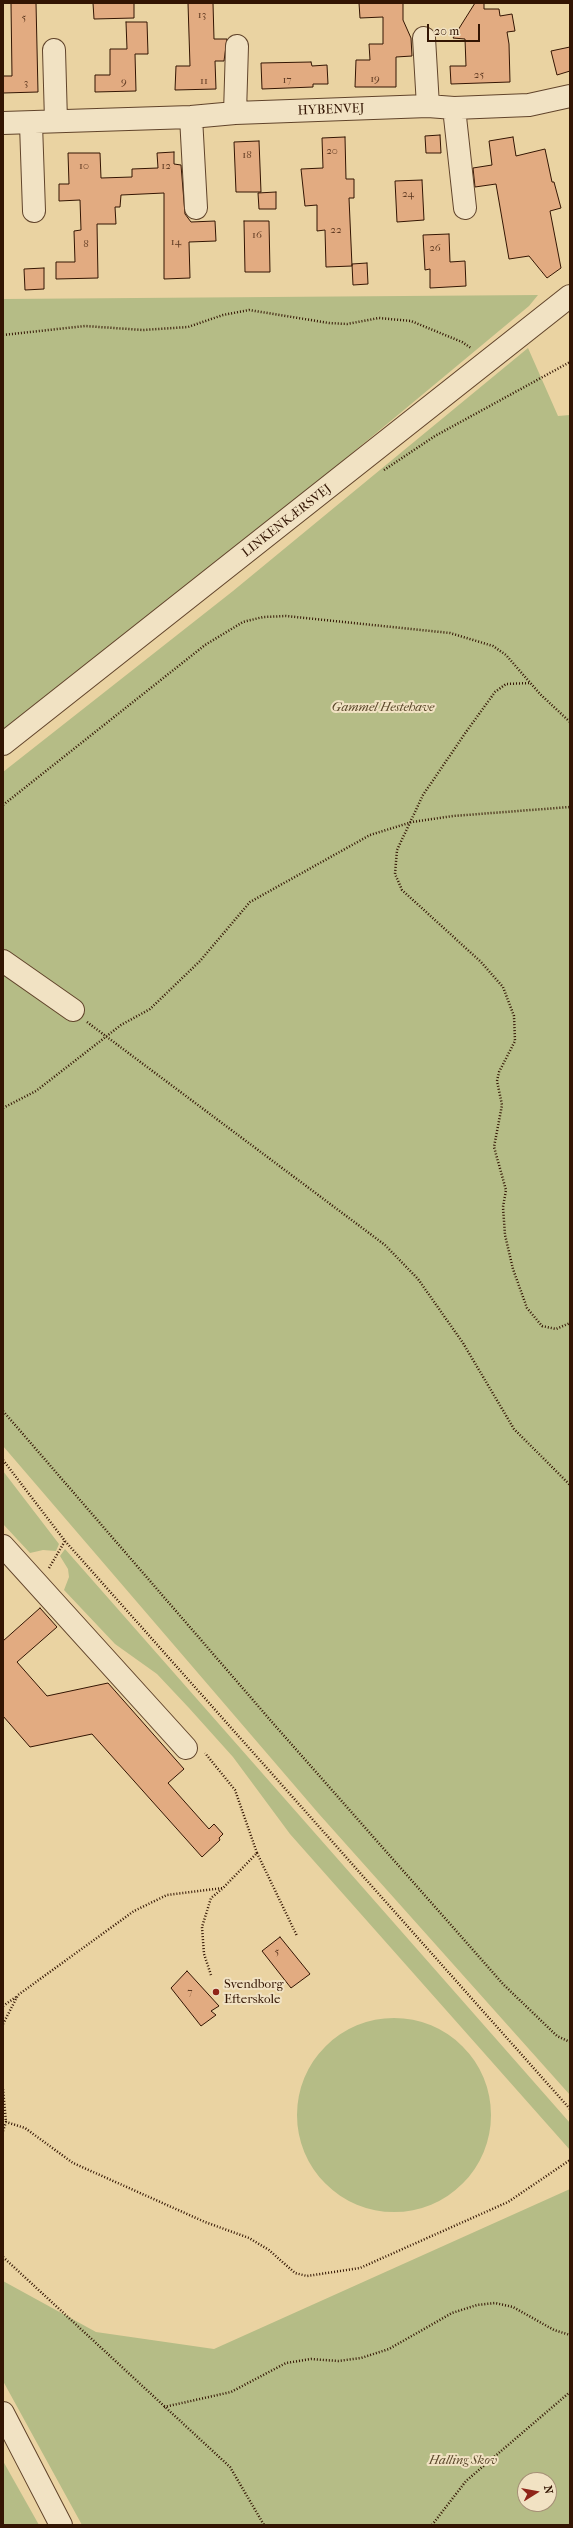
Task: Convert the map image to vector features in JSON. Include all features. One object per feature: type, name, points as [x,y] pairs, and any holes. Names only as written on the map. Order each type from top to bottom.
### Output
[{"type":"street","points":[[424,38],[428,106]]},
{"type":"street","points":[[235,113],[237,46]]},
{"type":"street","points":[[54,50],[56,121]]},
{"type":"street","name":"HYBENVEJ","points":[[3,123],[31,124],[56,121],[191,118],[235,113],[428,106],[454,108],[529,104],[570,96]]},
{"type":"street","points":[[454,108],[465,208]]},
{"type":"street","points":[[191,118],[196,208]]},
{"type":"street","points":[[31,124],[34,211]]},
{"type":"street","name":"LINKENKÆRSVEJ","points":[[3,744],[570,296]]},
{"type":"street","points":[[3,961],[73,1010]]},
{"type":"street","points":[[3,1546],[186,1748]]},
{"type":"street","points":[[3,2413],[60,2525]]},
{"type":"path","points":[[3,335],[85,326],[143,330],[188,327],[223,315],[250,310],[329,323],[347,324],[379,318],[411,321],[462,342],[489,361]]},
{"type":"path","points":[[380,473],[435,436],[570,362]]},
{"type":"path","points":[[3,805],[205,645],[243,622],[263,617],[286,616],[450,633],[493,646],[506,655],[529,683],[570,722]]},
{"type":"path","points":[[529,683],[506,684],[495,692],[423,796],[412,822],[397,850],[395,874],[402,890],[481,962],[503,987],[514,1016],[515,1041],[499,1072],[497,1081],[502,1105],[494,1147],[506,1190],[503,1207],[505,1235],[513,1269],[527,1308],[542,1326],[556,1329],[570,1323]]},
{"type":"path","points":[[3,1108],[36,1091],[105,1037],[150,1009],[200,961],[250,902],[370,834],[412,822],[495,812],[570,807]]},
{"type":"path","points":[[73,1010],[105,1037],[385,1246],[418,1279],[462,1343],[514,1429],[570,1485]]},
{"type":"path","points":[[3,1411],[278,1729],[503,1984],[557,2036],[570,2042]]},
{"type":"path","points":[[3,1460],[65,1541],[570,2109]]},
{"type":"path","points":[[38,1585],[65,1541]]},
{"type":"path","points":[[186,1748],[202,1750],[235,1790],[257,1853],[297,1936]]},
{"type":"path","points":[[211,1975],[204,1954],[202,1928],[211,1898],[223,1888],[257,1853]]},
{"type":"path","points":[[3,2006],[134,1911],[167,1895],[223,1888]]},
{"type":"path","points":[[3,2024],[18,1995]]},
{"type":"path","points":[[3,2089],[6,2122],[3,2131]]},
{"type":"path","points":[[3,2116],[6,2122],[25,2128],[73,2163],[205,2222],[249,2238],[269,2250],[295,2273],[307,2276],[360,2268],[508,2202],[570,2160]]},
{"type":"path","points":[[3,2257],[99,2344],[164,2407],[230,2467],[264,2525]]},
{"type":"path","points":[[164,2407],[231,2392],[286,2363],[311,2359],[338,2361],[361,2358],[389,2348],[452,2313],[477,2305],[495,2303],[513,2307],[554,2330],[570,2335]]},
{"type":"path","points":[[432,2525],[466,2481],[570,2392]]},
{"type":"green space","points":[[538,295],[529,306],[221,562],[3,733],[3,299]]},
{"type":"green space","name":"Gammel Hestehave","points":[[528,348],[558,416],[570,415],[570,2095],[319,1814],[3,1446],[3,772],[233,591]]},
{"type":"green space","points":[[3,1471],[59,1544],[56,1551],[43,1550],[30,1553],[3,1524]]},
{"type":"green space","points":[[65,1549],[570,2123],[570,2150],[290,1834],[233,1757],[189,1708],[157,1674],[115,1644],[64,1590],[69,1577],[68,1569],[60,1556]]},
{"type":"green space","points":[[394,2018],[422,2022],[440,2030],[455,2040],[469,2054],[479,2069],[487,2087],[491,2115],[487,2143],[479,2161],[469,2176],[455,2190],[440,2200],[422,2208],[394,2212],[366,2208],[348,2200],[333,2190],[319,2176],[309,2161],[301,2143],[297,2115],[301,2087],[309,2069],[319,2054],[333,2040],[348,2030],[366,2022]]},
{"type":"green space","name":"Halling Skov","points":[[570,2189],[570,2525],[82,2525],[3,2381],[3,2281],[96,2332],[214,2349]]},
{"type":"green space","points":[[3,2461],[39,2525],[3,2525]]},
{"type":"building","points":[[11,3],[36,3],[38,92],[3,93],[3,76],[12,76]]},
{"type":"building","points":[[93,3],[134,3],[134,18],[94,19]]},
{"type":"building","points":[[188,3],[213,3],[214,39],[227,39],[224,61],[215,61],[216,89],[175,90],[176,66],[190,66]]},
{"type":"building","points":[[359,3],[403,3],[403,20],[411,38],[412,56],[396,57],[396,87],[355,87],[356,60],[370,60],[369,44],[383,44],[383,17],[360,18]]},
{"type":"building","points":[[475,3],[484,3],[484,9],[499,9],[500,16],[512,14],[515,31],[507,32],[509,44],[510,82],[451,84],[450,66],[466,66],[465,39],[453,38]]},
{"type":"building","points":[[126,22],[147,22],[148,54],[135,54],[136,91],[95,92],[95,75],[110,75],[110,49],[127,49]]},
{"type":"building","points":[[570,47],[570,71],[557,75],[551,51]]},
{"type":"building","points":[[311,62],[312,66],[327,65],[328,84],[313,84],[313,87],[262,89],[261,63]]},
{"type":"building","points":[[440,135],[441,153],[426,153],[425,136]]},
{"type":"building","points":[[345,137],[346,179],[354,179],[354,198],[349,198],[352,266],[326,267],[325,230],[317,231],[317,205],[305,206],[301,169],[323,168],[322,138]]},
{"type":"building","points":[[513,137],[516,156],[545,149],[552,182],[554,182],[561,208],[550,211],[561,268],[547,278],[529,256],[509,259],[496,184],[475,187],[473,168],[492,165],[489,141]]},
{"type":"building","points":[[259,141],[261,192],[236,192],[234,142]]},
{"type":"building","points":[[174,152],[174,164],[181,165],[185,214],[191,222],[215,221],[216,241],[189,242],[190,278],[164,279],[164,193],[121,195],[120,207],[115,207],[116,224],[97,224],[98,278],[56,279],[56,262],[75,262],[74,231],[81,230],[80,200],[59,201],[59,184],[69,184],[68,153],[100,153],[101,178],[132,177],[132,169],[158,168],[157,153]]},
{"type":"building","points":[[422,180],[424,220],[397,222],[395,181]]},
{"type":"building","points":[[276,192],[276,209],[259,209],[258,193]]},
{"type":"building","points":[[244,221],[269,221],[270,272],[245,272]]},
{"type":"building","points":[[449,234],[450,262],[465,261],[466,286],[430,288],[430,269],[425,270],[423,235]]},
{"type":"building","points":[[367,263],[368,284],[353,285],[352,264]]},
{"type":"building","points":[[44,268],[44,289],[25,290],[24,269]]},
{"type":"building","points":[[40,1608],[57,1627],[17,1662],[47,1696],[108,1683],[184,1769],[168,1783],[209,1829],[214,1824],[223,1834],[219,1838],[220,1840],[202,1857],[92,1734],[30,1747],[3,1716],[3,1641]]},
{"type":"building","points":[[280,1937],[310,1974],[291,1988],[262,1951]]},
{"type":"building","points":[[187,1971],[219,2006],[211,2011],[216,2015],[201,2026],[171,1988]]},
{"type":"place","name":"Svendborg Efterskole","points":[[216,1992]]}]
